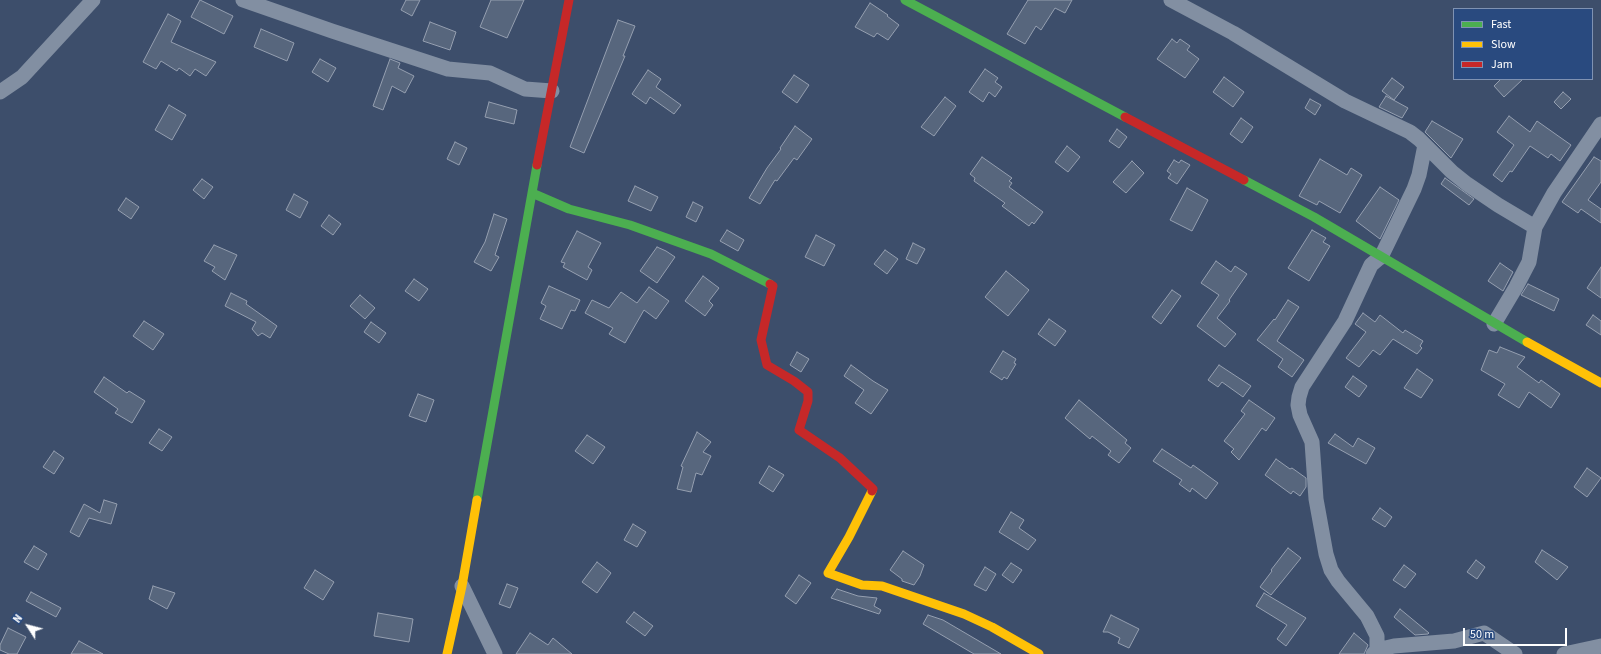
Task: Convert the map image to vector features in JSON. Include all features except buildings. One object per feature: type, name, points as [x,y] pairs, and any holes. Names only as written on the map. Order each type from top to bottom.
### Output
[{"type":"street","points":[[0,92],[22,77],[93,0]]},
{"type":"street","points":[[243,0],[339,34],[448,69],[490,73],[525,89],[552,91]]},
{"type":"street","points":[[447,654],[462,586],[532,193],[570,0]]},
{"type":"street","points":[[905,0],[1314,217],[1494,324],[1601,383]]},
{"type":"street","points":[[1171,0],[1233,32],[1345,101],[1403,128],[1425,145],[1452,172],[1467,184],[1535,227]]},
{"type":"street","points":[[1494,324],[1529,262],[1535,227],[1554,193],[1601,124]]},
{"type":"street","points":[[1425,145],[1419,175],[1414,189],[1381,257],[1371,265],[1345,321],[1302,387],[1298,405],[1300,415],[1312,442],[1316,499],[1326,554],[1331,570],[1338,581],[1367,616],[1377,636],[1375,652],[1411,649],[1422,645],[1454,641],[1484,633],[1515,654]]},
{"type":"street","points":[[532,193],[569,209],[630,225],[704,251],[773,286],[761,340],[767,365],[794,381],[808,392],[808,401],[799,430],[840,458],[873,489],[849,537],[828,573],[862,585],[882,586],[964,614],[992,627],[1039,654]]},
{"type":"street","points":[[462,586],[495,654]]},
{"type":"street","points":[[1564,654],[1601,646]]},
{"type":"traffic: fast","points":[[905,0],[1125,117]]},
{"type":"traffic: fast","points":[[477,500],[537,165]]},
{"type":"traffic: fast","points":[[1244,180],[1314,217],[1527,342]]},
{"type":"traffic: fast","points":[[532,193],[569,209],[630,225],[711,254],[770,284]]},
{"type":"traffic: slow","points":[[1527,342],[1601,383]]},
{"type":"traffic: slow","points":[[872,491],[849,537],[828,573],[862,585],[882,586],[964,614],[992,627],[1039,654]]},
{"type":"traffic: slow","points":[[447,654],[462,586],[477,500]]},
{"type":"traffic: jam","points":[[537,165],[569,0]]},
{"type":"traffic: jam","points":[[1125,117],[1244,180]]},
{"type":"traffic: jam","points":[[770,284],[773,286],[761,340],[767,365],[794,381],[808,392],[808,401],[799,430],[840,458],[873,489],[872,491]]}]
